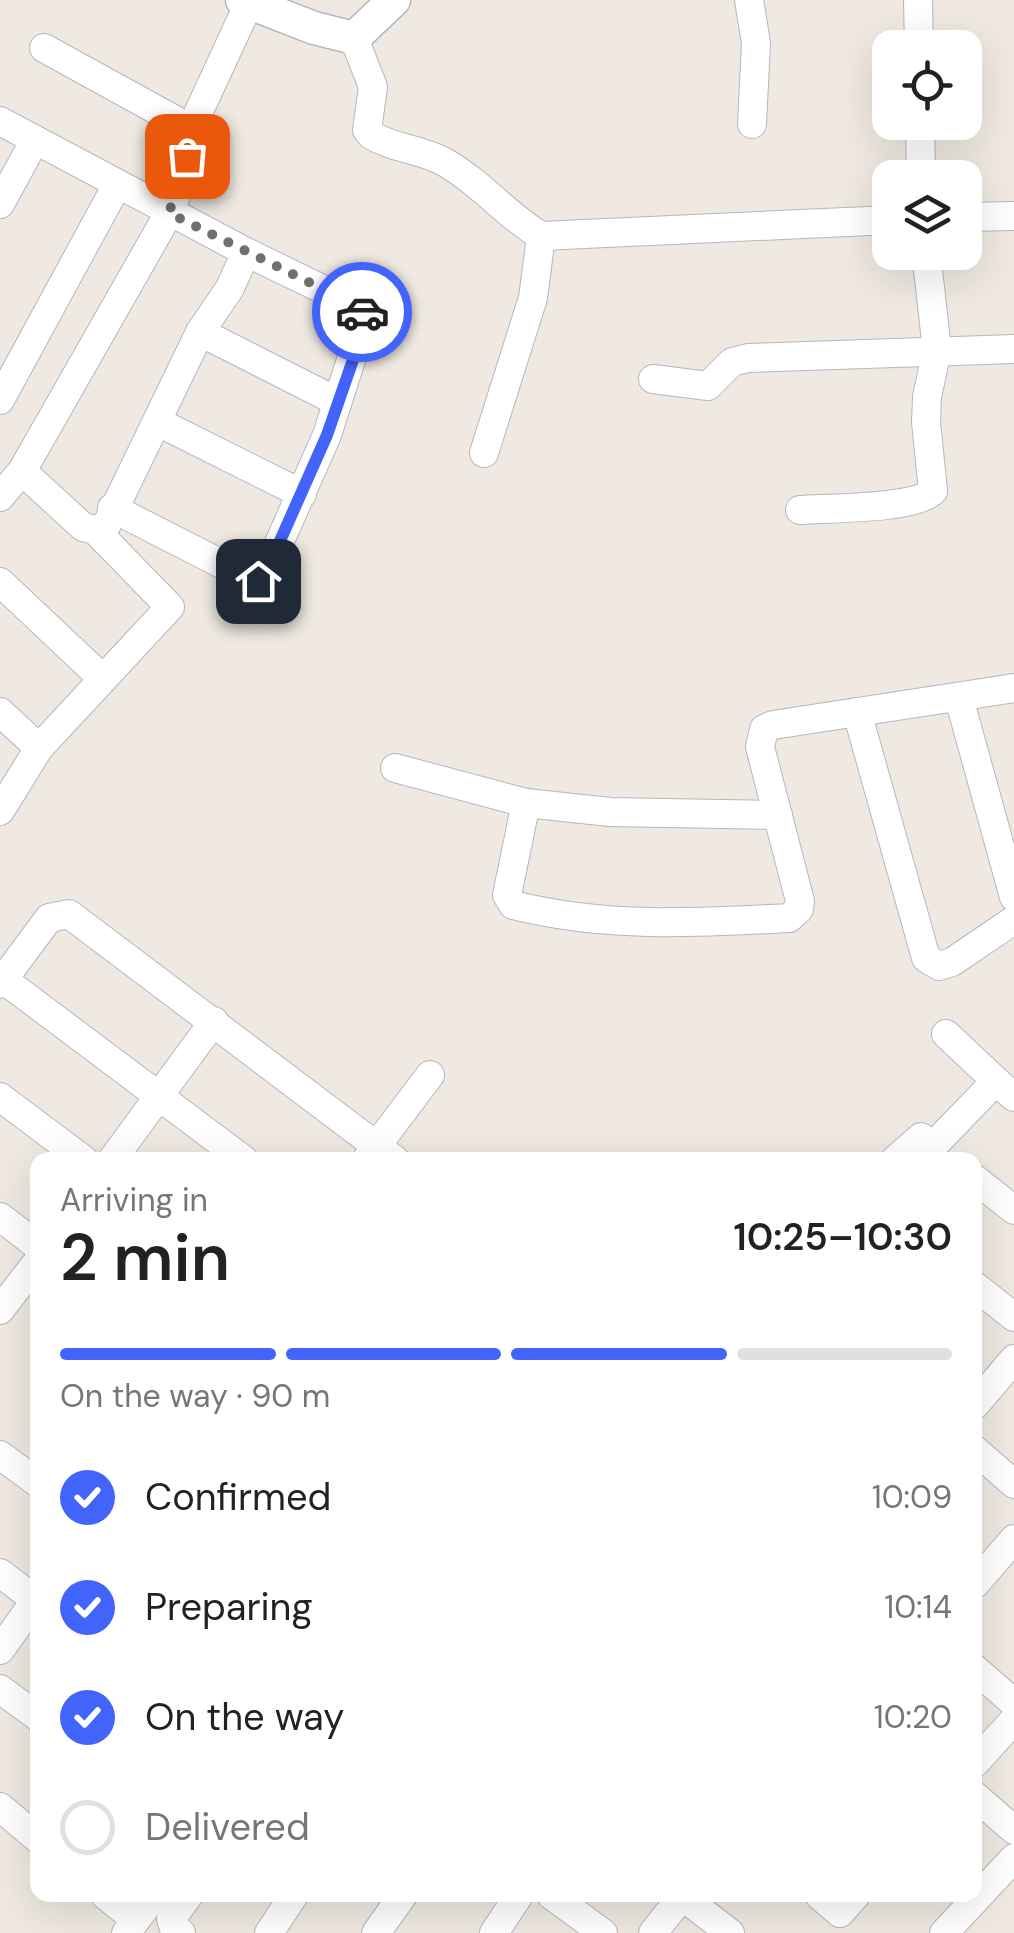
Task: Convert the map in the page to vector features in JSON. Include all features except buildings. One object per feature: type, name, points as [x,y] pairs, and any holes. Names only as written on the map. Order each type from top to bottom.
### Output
[{"type":"street","points":[[354,38],[394,0]]},
{"type":"street","points":[[748,0],[756,43],[752,124]]},
{"type":"street","points":[[918,0],[919,30]]},
{"type":"street","points":[[0,498],[22,471],[169,213],[193,130],[246,2],[338,36],[354,38]]},
{"type":"street","points":[[354,38],[372,78],[367,130],[371,136],[447,164],[470,178],[508,214],[542,236],[872,221]]},
{"type":"street","points":[[44,48],[193,130]]},
{"type":"street","points":[[0,121],[169,213],[357,306],[365,316],[327,435],[264,577],[258,581],[104,519],[78,524],[22,471]]},
{"type":"street","points":[[0,204],[36,140]]},
{"type":"street","points":[[0,400],[117,185]]},
{"type":"street","points":[[982,217],[1014,216]]},
{"type":"street","points":[[484,454],[533,298],[542,236]]},
{"type":"street","points":[[104,519],[158,422],[200,332],[230,288],[246,252]]},
{"type":"street","points":[[800,510],[902,504],[926,498],[933,491],[926,422],[937,350],[928,270]]},
{"type":"street","points":[[200,332],[336,400]]},
{"type":"street","points":[[653,379],[708,386],[732,362],[748,358],[1014,349]]},
{"type":"street","points":[[158,422],[302,494]]},
{"type":"street","points":[[0,811],[39,748],[170,607],[104,519]]},
{"type":"street","points":[[0,582],[102,680]]},
{"type":"street","points":[[526,803],[507,895],[513,905],[610,922],[658,924],[793,916],[800,904],[760,747],[764,729],[1014,688]]},
{"type":"street","points":[[959,698],[1014,897]]},
{"type":"street","points":[[0,712],[39,748]]},
{"type":"street","points":[[857,712],[926,958],[939,966],[952,962],[1014,920]]},
{"type":"street","points":[[395,768],[526,803],[610,812],[778,815]]},
{"type":"street","points":[[233,1152],[1,980],[49,918],[69,914],[214,1021],[374,1152]]},
{"type":"street","points":[[118,1152],[214,1021]]},
{"type":"street","points":[[943,1152],[1005,1089],[946,1034]]},
{"type":"street","points":[[382,1152],[430,1075]]},
{"type":"street","points":[[0,1097],[73,1152]]},
{"type":"street","points":[[904,1152],[921,1137],[941,1152]]},
{"type":"street","points":[[982,1185],[1014,1210]]},
{"type":"street","points":[[0,1217],[30,1240]]},
{"type":"street","points":[[0,1310],[30,1271]]},
{"type":"street","points":[[982,1292],[1014,1317]]},
{"type":"street","points":[[982,1397],[1014,1359]]},
{"type":"street","points":[[0,1455],[30,1478]]},
{"type":"street","points":[[982,1456],[1014,1484]]},
{"type":"street","points":[[982,1576],[1014,1539]]},
{"type":"street","points":[[0,1573],[30,1595]]},
{"type":"street","points":[[0,1650],[30,1609]]},
{"type":"street","points":[[982,1675],[1014,1702]]},
{"type":"street","points":[[0,1689],[30,1712]]},
{"type":"street","points":[[982,1755],[1014,1720]]},
{"type":"street","points":[[982,1802],[1014,1830]]},
{"type":"street","points":[[0,1807],[30,1831]]},
{"type":"street","points":[[982,1892],[1014,1858]]},
{"type":"street","points":[[111,1902],[131,1927],[149,1902]]},
{"type":"street","points":[[180,1933],[172,1926],[172,1919],[184,1902]]},
{"type":"street","points":[[268,1933],[289,1902]]},
{"type":"street","points":[[376,1933],[398,1902]]},
{"type":"street","points":[[494,1933],[514,1902]]},
{"type":"street","points":[[569,1902],[602,1933]]},
{"type":"street","points":[[653,1933],[678,1902]]},
{"type":"street","points":[[691,1902],[730,1933]]},
{"type":"street","points":[[944,1933],[973,1902]]},
{"type":"way so far","points":[[187,156],[169,213],[357,306],[362,312]]},
{"type":"route","points":[[258,581],[264,577],[327,435],[364,328],[362,312]]}]
